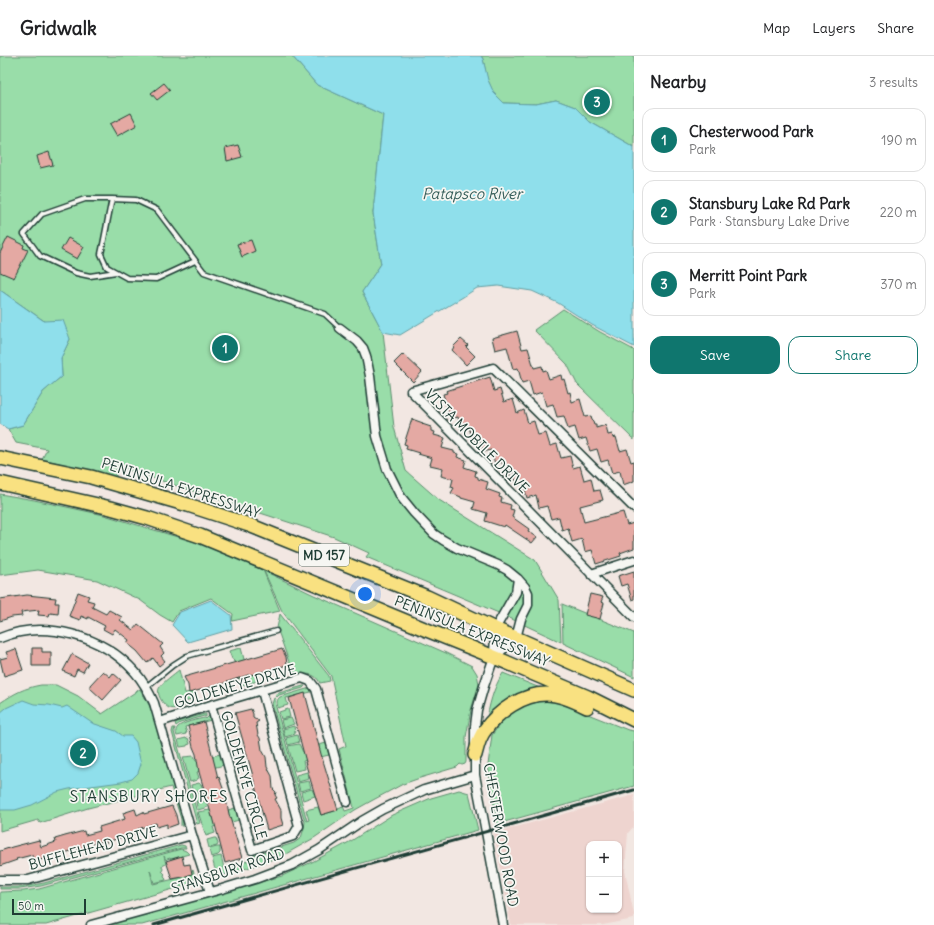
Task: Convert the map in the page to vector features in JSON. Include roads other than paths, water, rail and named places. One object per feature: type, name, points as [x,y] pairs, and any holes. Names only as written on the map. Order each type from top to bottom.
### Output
[{"type":"main road","name":"PENINSULA EXPRESSWAY","points":[[0,458],[91,477],[188,505],[249,525],[427,597],[495,629],[634,690]]},
{"type":"main road","name":"PENINSULA EXPRESSWAY","points":[[0,483],[111,508],[147,518],[200,536],[588,697],[634,721]]},
{"type":"main road","points":[[475,756],[478,741],[484,730],[495,718],[518,702],[535,695],[548,694],[561,696],[604,714],[634,721]]},
{"type":"street","points":[[340,328],[357,342],[366,356],[370,376],[376,436],[387,469],[401,497],[429,529],[443,540],[457,548],[507,570],[518,579],[528,593],[528,605],[521,619],[516,638],[494,657]]},
{"type":"street","name":"VISTA MOBILE DRIVE","points":[[634,508],[493,368],[410,392],[634,617]]},
{"type":"street","points":[[591,574],[634,560]]},
{"type":"street","name":"CHESTERWOOD ROAD","points":[[503,925],[475,775],[475,726],[477,710],[494,657],[495,629],[516,592],[518,579]]},
{"type":"street","points":[[0,638],[24,631],[42,630],[78,636],[95,642],[109,650],[124,661],[135,672],[154,703],[210,892]]},
{"type":"street","name":"GOLDENEYE DRIVE","points":[[160,722],[302,678],[310,681],[316,689],[347,802]]},
{"type":"street","name":"GOLDENEYE CIRCLE","points":[[211,706],[252,850],[293,836],[299,826],[262,691]]},
{"type":"street","name":"STANSBURY ROAD","points":[[91,925],[255,879],[292,865],[319,850],[362,821],[383,809],[424,790],[475,775]]},
{"type":"street","name":"BUFFLEHEAD DRIVE","points":[[0,880],[28,880],[192,834]]},
{"type":"lane","points":[[112,198],[101,254],[107,267],[127,278],[156,279],[195,261]]},
{"type":"lane","points":[[116,272],[90,276],[76,273],[40,256],[24,234],[42,214],[85,199],[112,198],[136,200],[157,210],[204,272],[325,314],[340,328]]},
{"type":"lane","points":[[146,688],[173,665],[187,656],[276,631]]},
{"type":"water","name":"Patapsco River","points":[[292,56],[481,56],[488,80],[494,93],[504,103],[536,104],[556,100],[575,107],[590,122],[634,147],[634,347],[592,325],[558,303],[532,291],[498,286],[477,288],[400,335],[383,332],[362,292],[381,264],[373,213],[383,115],[317,85]]},
{"type":"water","points":[[0,290],[44,321],[63,320],[70,339],[61,358],[62,376],[43,392],[23,425],[8,429],[0,424]]},
{"type":"water","points":[[211,600],[231,615],[232,629],[188,642],[172,625],[180,612]]},
{"type":"water","points":[[23,700],[34,704],[62,708],[67,706],[92,723],[116,731],[123,736],[131,736],[136,742],[141,764],[138,773],[132,779],[121,782],[69,789],[57,792],[32,805],[15,810],[0,810],[0,713],[6,708]]},
{"type":"railway","points":[[154,925],[634,790]]},
{"type":"place","name":"Merritt Point Park","points":[[597,102]]},
{"type":"place","name":"Chesterwood Park","points":[[225,348]]},
{"type":"place","name":"Stansbury Lake Rd Park","points":[[83,753]]},
{"type":"district","name":"STANSBURY SHORES","points":[[149,796]]}]
